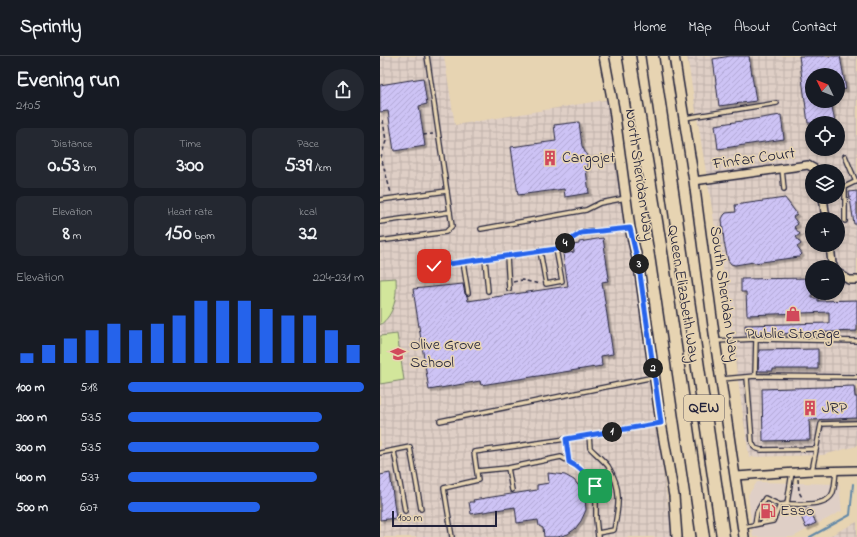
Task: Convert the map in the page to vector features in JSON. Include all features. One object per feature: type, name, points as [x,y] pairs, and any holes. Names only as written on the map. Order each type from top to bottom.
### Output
[{"type":"highway","name":"Queen Elizabeth Way","points":[[629,56],[662,258],[703,537]]},
{"type":"highway","name":"Queen Elizabeth Way","points":[[652,56],[723,537]]},
{"type":"street","name":"North Sheridan Way","points":[[604,56],[614,108],[630,228],[639,267],[654,378],[674,496],[678,537]]},
{"type":"street","name":"South Sheridan Way","points":[[674,56],[685,118],[715,341],[744,537]]},
{"type":"street","name":"Finfar Court","points":[[694,181],[805,165]]},
{"type":"street","points":[[845,277],[849,280],[857,280]]},
{"type":"street","points":[[736,476],[812,471],[857,470]]},
{"type":"lane","points":[[380,241],[446,232],[452,226],[427,56]]},
{"type":"lane","points":[[685,118],[777,103]]},
{"type":"lane","points":[[845,156],[857,182],[845,188],[846,221]]},
{"type":"lane","points":[[782,169],[784,189]]},
{"type":"lane","points":[[380,200],[447,191]]},
{"type":"lane","points":[[481,229],[586,210],[600,203],[627,198]]},
{"type":"lane","points":[[380,222],[450,212]]},
{"type":"lane","points":[[434,266],[556,249],[581,233],[630,228]]},
{"type":"lane","points":[[540,251],[546,284],[562,281],[556,249]]},
{"type":"lane","points":[[507,256],[509,289]]},
{"type":"lane","points":[[484,259],[488,290]]},
{"type":"lane","points":[[464,262],[468,293]]},
{"type":"lane","points":[[441,264],[442,277]]},
{"type":"lane","points":[[755,376],[756,340]]},
{"type":"lane","points":[[715,341],[857,341]]},
{"type":"lane","points":[[721,379],[755,376],[857,377]]},
{"type":"lane","points":[[747,377],[752,442],[755,448],[761,450],[816,449]]},
{"type":"lane","points":[[440,421],[654,378]]},
{"type":"lane","points":[[452,537],[444,488],[478,480],[474,452],[589,436],[661,423]]},
{"type":"lane","points":[[812,471],[821,424],[857,423]]},
{"type":"lane","points":[[477,472],[508,468],[561,457],[574,464],[595,486],[598,535],[614,530],[619,503],[615,482],[607,466],[590,448],[589,436]]},
{"type":"lane","points":[[566,439],[569,462]]},
{"type":"lane","points":[[380,453],[410,447],[421,509]]},
{"type":"lane","points":[[394,451],[405,510]]},
{"type":"lane","points":[[508,468],[512,490]]},
{"type":"lane","points":[[755,524],[757,512],[765,498],[780,505],[822,502],[832,496],[836,470]]},
{"type":"lane","points":[[787,504],[795,472]]},
{"type":"lane","points":[[771,506],[773,502]]},
{"type":"lane","points":[[743,527],[773,521],[780,505]]},
{"type":"lane","points":[[762,523],[766,515]]},
{"type":"path","points":[[383,120],[386,141],[381,157],[392,198]]},
{"type":"path","points":[[423,135],[438,133]]},
{"type":"path","points":[[509,282],[522,280],[546,284]]},
{"type":"path","points":[[795,472],[799,492],[806,504]]},
{"type":"shaded area","points":[[380,56],[444,56],[455,125],[610,99],[669,512],[674,537],[380,537]]},
{"type":"shaded area","points":[[687,56],[857,56],[857,446],[823,455],[749,457],[722,270]]},
{"type":"shaded area","points":[[757,482],[839,484],[842,511],[793,537],[753,537],[748,495]]},
{"type":"shaded area","points":[[857,522],[857,537],[827,537]]},
{"type":"green space","points":[[396,278],[396,291],[392,310],[385,321],[380,325],[380,279]]},
{"type":"green space","points":[[397,334],[404,380],[380,384],[380,336]]},
{"type":"building","points":[[730,56],[749,56],[756,101],[719,106],[713,59]]},
{"type":"building","points":[[799,56],[840,56],[842,68],[805,68],[805,101]]},
{"type":"building","points":[[423,78],[427,104],[419,106],[425,146],[394,151],[388,111],[380,112],[380,85]]},
{"type":"building","points":[[806,108],[832,108],[834,116],[807,116]]},
{"type":"building","points":[[781,115],[784,139],[718,149],[715,125]]},
{"type":"building","name":"Cargojet","points":[[579,122],[582,146],[587,156],[586,170],[589,193],[565,197],[564,189],[518,195],[511,147],[556,141],[554,125]]},
{"type":"building","points":[[857,191],[857,224],[854,224],[849,192]]},
{"type":"building","points":[[785,198],[797,214],[793,217],[798,224],[794,227],[800,234],[796,237],[801,244],[797,247],[802,254],[799,257],[735,265],[731,264],[728,260],[724,242],[722,219],[724,215],[726,213],[736,212],[735,205]]},
{"type":"building","points":[[603,238],[609,278],[607,278],[608,281],[602,282],[613,354],[601,356],[602,366],[481,385],[480,381],[429,390],[413,289],[463,284],[468,301],[568,286],[563,254],[574,252],[573,245],[579,244],[579,242]]},
{"type":"building","points":[[805,278],[805,300],[857,300],[857,331],[746,335],[745,325],[829,323],[829,312],[747,315],[746,292],[741,292],[741,279]]},
{"type":"building","points":[[818,349],[818,369],[773,369],[773,371],[758,371],[759,350]]},
{"type":"building","name":"JRP","points":[[854,386],[855,397],[857,397],[857,418],[809,420],[810,440],[763,441],[762,389]]},
{"type":"building","points":[[390,473],[396,518],[380,520],[380,475]]},
{"type":"building","points":[[548,473],[565,475],[574,480],[581,489],[585,498],[586,510],[581,521],[575,529],[568,534],[558,537],[544,537],[543,528],[539,526],[538,520],[517,523],[515,507],[471,514],[469,502],[474,502],[473,500],[537,490],[537,485],[549,483]]},
{"type":"building","points":[[766,503],[775,508],[771,517],[768,512],[764,514],[761,512]]},
{"type":"building","points":[[809,509],[816,523],[806,528],[800,514]]},
{"type":"waterway","points":[[810,537],[850,515],[853,484]]},
{"type":"place","name":"Cargojet","points":[[550,158]]},
{"type":"place","name":"Public Storage","points":[[793,314]]},
{"type":"place","name":"Olive Grove School","points":[[398,354]]},
{"type":"place","name":"JRP","points":[[810,408]]},
{"type":"place","name":"Esso","points":[[768,511]]},
{"type":"route","points":[[434,266],[556,249],[581,233],[630,228],[639,267],[661,423],[566,439],[569,462],[574,464],[587,476],[595,486]]}]
